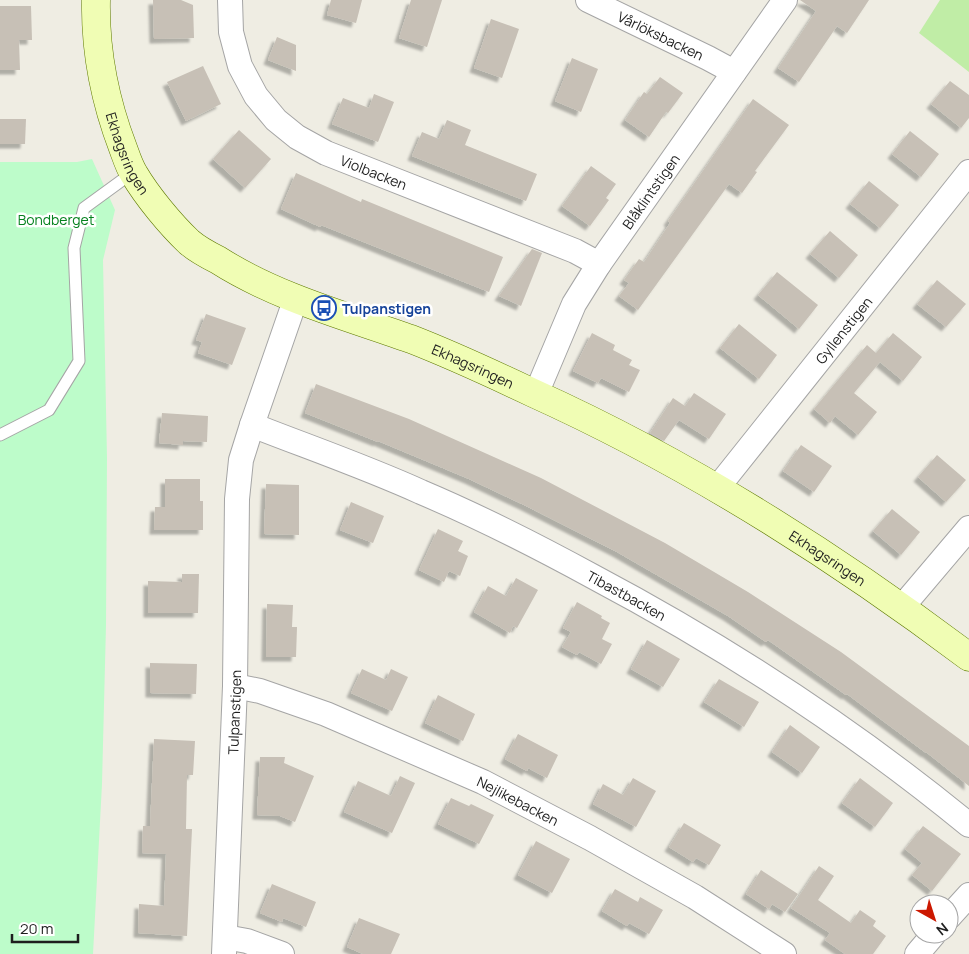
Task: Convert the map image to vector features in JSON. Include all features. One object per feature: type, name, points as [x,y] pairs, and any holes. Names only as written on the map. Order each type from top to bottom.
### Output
[{"type":"street","name":"Ekhagsringen","points":[[96,0],[101,66],[113,124],[132,172],[154,203],[190,243],[240,275],[296,298],[415,341],[536,394],[670,461],[756,510],[902,607],[969,657]]},
{"type":"street","name":"Violbacken","points":[[230,0],[230,32],[240,66],[256,96],[276,120],[297,137],[326,153],[575,251],[599,264]]},
{"type":"street","name":"Vårlöksbacken","points":[[588,0],[734,72]]},
{"type":"street","name":"Blåklintstigen","points":[[536,394],[574,304],[599,264],[785,0]]},
{"type":"street","name":"Gyllenstigen","points":[[718,488],[969,172]]},
{"type":"street","name":"Tulpanstigen","points":[[225,946],[235,686],[237,499],[241,460],[296,298]]},
{"type":"street","name":"Tibastbacken","points":[[252,425],[422,492],[537,546],[648,606],[736,657],[843,728],[969,824]]},
{"type":"street","points":[[902,607],[969,528]]},
{"type":"street","name":"Nejlikebacken","points":[[235,686],[260,691],[326,714],[483,782],[590,838],[695,897],[784,954]]},
{"type":"street","points":[[959,906],[969,895]]},
{"type":"street","points":[[225,946],[248,941],[282,954]]},
{"type":"street","points":[[917,954],[926,944]]},
{"type":"lane","points":[[0,435],[49,410],[79,361],[74,248],[84,208],[132,172]]},
{"type":"green space","points":[[940,0],[969,0],[969,72],[919,33]]},
{"type":"green space","name":"Bondberget","points":[[92,159],[115,210],[103,260],[107,458],[106,625],[102,784],[93,954],[0,954],[0,162],[77,162]]},
{"type":"building","points":[[153,0],[181,0],[193,5],[194,38],[154,39]]},
{"type":"building","points":[[331,0],[362,0],[356,23],[327,15]]},
{"type":"building","points":[[411,0],[442,0],[427,47],[399,38]]},
{"type":"building","points":[[800,0],[869,0],[847,33],[837,26],[799,82],[778,68],[816,11]]},
{"type":"building","points":[[0,6],[31,6],[32,40],[19,40],[20,70],[0,70]]},
{"type":"building","points":[[491,19],[519,29],[502,78],[474,68]]},
{"type":"building","points":[[277,37],[296,45],[296,71],[268,60]]},
{"type":"building","points":[[572,58],[598,69],[581,112],[555,101]]},
{"type":"building","points":[[203,66],[221,104],[186,121],[167,82]]},
{"type":"building","points":[[660,77],[683,93],[668,113],[666,112],[649,137],[625,120],[644,92],[647,94]]},
{"type":"building","points":[[950,81],[969,95],[969,118],[961,128],[931,104]]},
{"type":"building","points":[[374,94],[394,102],[378,142],[332,124],[343,98],[369,108]]},
{"type":"building","points":[[753,99],[789,125],[755,171],[757,172],[742,193],[729,184],[638,310],[619,296],[629,283],[624,280],[639,259],[644,262],[670,223],[668,221]]},
{"type":"building","points":[[0,119],[26,119],[25,144],[0,144]]},
{"type":"building","points":[[447,120],[471,130],[465,145],[537,174],[526,201],[412,156],[422,132],[439,139]]},
{"type":"building","points":[[239,130],[271,159],[245,188],[213,159]]},
{"type":"building","points":[[910,131],[939,154],[921,177],[892,154]]},
{"type":"building","points":[[591,166],[616,184],[606,198],[609,200],[590,226],[562,206]]},
{"type":"building","points":[[296,173],[361,202],[362,199],[503,257],[489,292],[321,225],[320,227],[281,209]]},
{"type":"building","points":[[869,181],[899,205],[880,228],[850,204]]},
{"type":"building","points":[[830,231],[858,255],[839,278],[810,254]]},
{"type":"building","points":[[532,249],[542,253],[521,306],[499,296]]},
{"type":"building","points":[[777,272],[818,305],[799,329],[758,295]]},
{"type":"building","points":[[937,280],[966,304],[946,327],[917,304]]},
{"type":"building","points":[[206,314],[246,328],[232,365],[198,353],[202,342],[196,340]]},
{"type":"building","points":[[739,324],[777,355],[759,379],[720,348]]},
{"type":"building","points":[[592,333],[615,345],[613,350],[632,360],[629,365],[640,370],[629,392],[601,378],[598,383],[573,371]]},
{"type":"building","points":[[893,333],[922,357],[903,381],[880,362],[854,393],[877,412],[858,435],[835,416],[830,423],[814,409],[867,345],[876,353]]},
{"type":"building","points":[[316,384],[409,419],[541,478],[665,543],[748,592],[841,652],[969,746],[969,786],[847,694],[768,640],[766,642],[728,616],[617,552],[469,479],[305,413]]},
{"type":"building","points":[[694,393],[726,414],[709,439],[679,420],[664,441],[650,433],[673,398],[685,406]]},
{"type":"building","points":[[162,413],[208,416],[207,442],[183,441],[183,445],[159,443]]},
{"type":"building","points":[[801,445],[832,466],[814,492],[783,471]]},
{"type":"building","points":[[937,455],[966,480],[946,502],[918,477]]},
{"type":"building","points":[[165,479],[200,479],[200,501],[203,501],[203,530],[154,530],[155,507],[165,507]]},
{"type":"building","points":[[266,484],[299,485],[299,535],[264,534]]},
{"type":"building","points":[[351,502],[384,516],[373,543],[340,530]]},
{"type":"building","points":[[892,509],[920,532],[901,555],[873,531]]},
{"type":"building","points":[[438,529],[463,541],[458,551],[468,556],[460,576],[449,571],[444,582],[419,570]]},
{"type":"building","points":[[182,574],[199,574],[198,613],[148,613],[148,581],[182,582]]},
{"type":"building","points":[[516,578],[538,590],[517,628],[513,626],[510,633],[474,612],[488,586],[506,596]]},
{"type":"building","points":[[577,602],[602,616],[601,618],[610,623],[602,639],[612,644],[601,664],[579,652],[577,655],[562,647],[571,632],[563,628]]},
{"type":"building","points":[[267,604],[293,605],[292,627],[297,627],[296,657],[266,657]]},
{"type":"building","points":[[647,640],[680,659],[663,687],[631,669]]},
{"type":"building","points":[[150,663],[197,664],[196,694],[150,693]]},
{"type":"building","points":[[362,669],[386,680],[391,669],[408,677],[392,711],[351,693]]},
{"type":"building","points":[[719,679],[759,702],[744,727],[704,702]]},
{"type":"building","points":[[438,695],[475,714],[463,741],[425,723]]},
{"type":"building","points":[[790,725],[820,747],[802,773],[772,752]]},
{"type":"building","points":[[518,734],[558,755],[547,778],[528,768],[527,771],[505,759]]},
{"type":"building","points":[[154,739],[195,741],[193,775],[187,775],[186,829],[192,829],[187,936],[138,933],[139,904],[164,906],[166,854],[142,853],[143,826],[150,826]]},
{"type":"building","points":[[260,757],[285,757],[284,763],[314,776],[295,822],[280,816],[257,815]]},
{"type":"building","points":[[400,776],[415,783],[392,833],[344,812],[358,781],[391,796]]},
{"type":"building","points":[[633,778],[656,791],[636,827],[593,804],[603,784],[623,795]]},
{"type":"building","points":[[860,778],[893,803],[875,827],[842,803]]},
{"type":"building","points":[[451,798],[469,806],[471,804],[494,815],[479,844],[438,824]]},
{"type":"building","points":[[684,823],[721,845],[709,865],[696,858],[693,862],[669,847]]},
{"type":"building","points":[[923,826],[961,854],[932,891],[912,875],[922,863],[905,849]]},
{"type":"building","points":[[536,841],[570,859],[552,893],[518,875]]},
{"type":"building","points":[[819,866],[834,876],[818,900],[851,923],[860,910],[876,921],[873,926],[886,936],[873,954],[845,954],[825,940],[830,933],[791,908]]},
{"type":"building","points":[[761,870],[798,894],[785,912],[772,904],[769,909],[746,894]]},
{"type":"building","points":[[272,884],[316,902],[306,927],[283,918],[282,922],[260,913]]},
{"type":"building","points":[[615,889],[638,902],[640,897],[663,910],[649,934],[629,923],[627,926],[602,911]]},
{"type":"building","points":[[359,918],[400,934],[391,954],[363,954],[347,947]]},
{"type":"place","name":"Tulpanstigen","points":[[324,308]]}]
